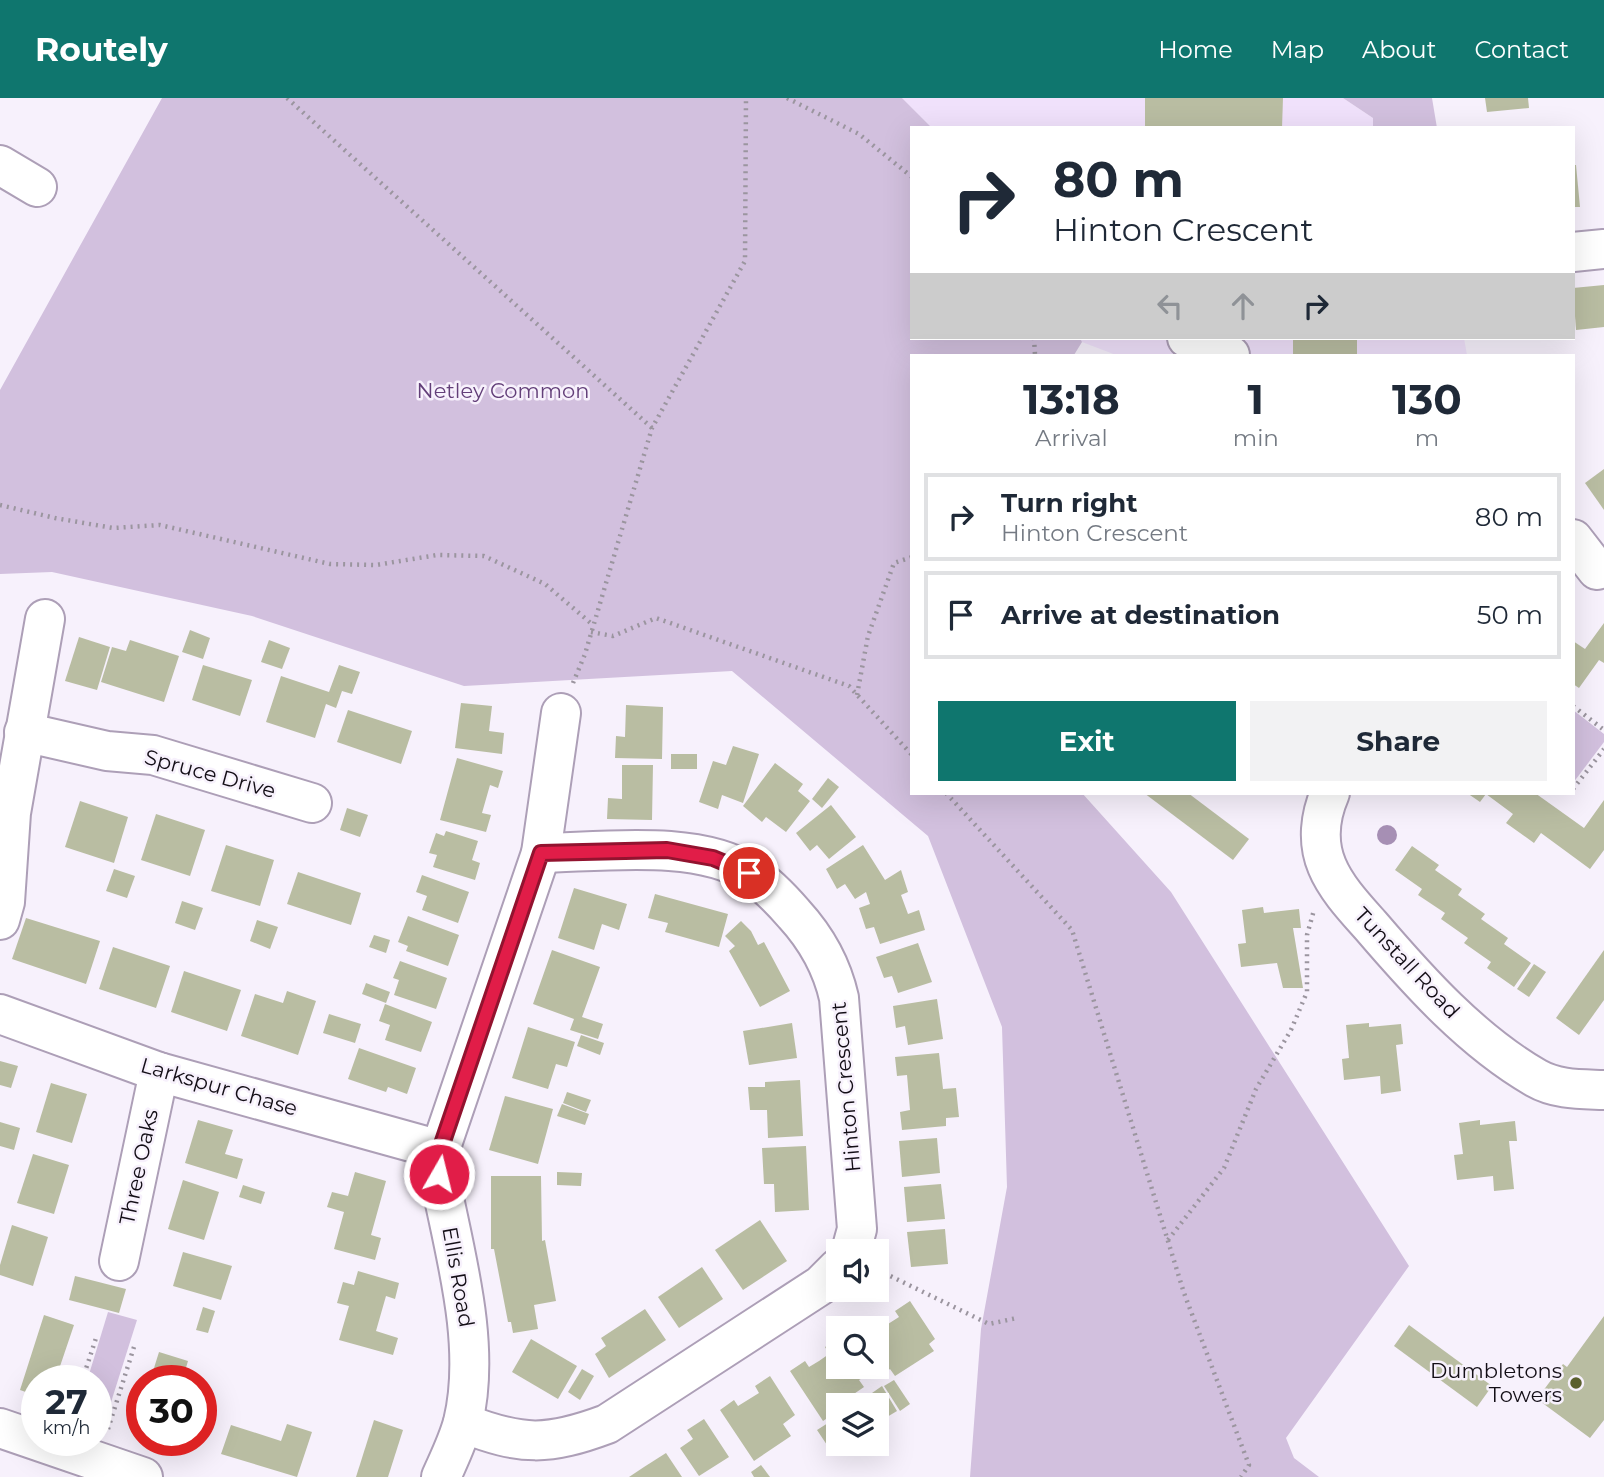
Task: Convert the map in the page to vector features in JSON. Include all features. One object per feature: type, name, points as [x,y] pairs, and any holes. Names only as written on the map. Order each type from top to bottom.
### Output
[{"type":"street","points":[[0,165],[37,187]]},
{"type":"street","points":[[1575,252],[1604,249]]},
{"type":"street","points":[[1194,340],[1216,346],[1228,354]]},
{"type":"street","points":[[1575,543],[1591,574]]},
{"type":"street","points":[[0,920],[5,902],[11,813],[45,619]]},
{"type":"street","name":"Ellis Road","points":[[442,1477],[463,1423],[468,1383],[469,1334],[439,1174],[440,1150],[541,853],[561,713]]},
{"type":"street","name":"Spruce Drive","points":[[24,732],[107,751],[153,755],[312,803]]},
{"type":"street","name":"Tunstall Road","points":[[1329,795],[1324,807],[1320,835],[1327,866],[1345,896],[1440,1004],[1490,1045],[1538,1079],[1567,1089],[1604,1090]]},
{"type":"street","name":"Hinton Crescent","points":[[541,853],[667,850],[713,858],[749,873],[775,893],[800,921],[822,952],[839,998],[857,1229],[854,1239]]},
{"type":"street","name":"Larkspur Chase","points":[[0,1014],[159,1072],[440,1150]]},
{"type":"street","name":"Three Oaks","points":[[119,1261],[159,1072]]},
{"type":"street","points":[[463,1423],[498,1437],[528,1441],[569,1438],[607,1424],[826,1280]]},
{"type":"street","points":[[0,1428],[143,1477]]},
{"type":"path","points":[[287,98],[652,428]]},
{"type":"path","points":[[561,713],[585,654],[652,428],[744,261],[746,98]]},
{"type":"path","points":[[787,98],[859,134],[910,175]]},
{"type":"path","points":[[0,505],[113,528],[160,526],[330,564],[376,565],[437,555],[484,556],[545,584],[593,625]]},
{"type":"path","points":[[857,695],[868,636],[894,563],[910,558]]},
{"type":"path","points":[[591,632],[613,636],[656,618],[849,686],[910,753]]},
{"type":"path","points":[[1575,708],[1604,730]]},
{"type":"path","points":[[1575,786],[1604,749]]},
{"type":"path","points":[[949,795],[1072,930],[1184,1293],[1249,1465],[1241,1477]]},
{"type":"path","points":[[1168,1240],[1224,1168],[1256,1089],[1291,1030],[1307,992],[1307,935],[1327,866]]},
{"type":"path","points":[[889,1275],[989,1324],[1017,1318]]},
{"type":"path","points":[[87,1365],[97,1335]]},
{"type":"path","points":[[98,1461],[134,1347]]},
{"type":"shaded area","points":[[902,98],[1343,98],[1373,118],[1373,126],[930,126]]},
{"type":"shaded area","points":[[1081,340],[1464,340],[1467,354],[1113,354]]},
{"type":"green space","name":"Netley Common","points":[[162,98],[902,98],[930,126],[910,126],[910,340],[1082,342],[1075,354],[910,354],[910,795],[1084,795],[1171,892],[1409,1266],[1286,1438],[1294,1458],[1319,1477],[970,1477],[981,1329],[1007,1187],[1002,1027],[928,836],[732,671],[464,686],[252,616],[52,572],[0,574],[0,390]]},
{"type":"green space","points":[[1343,98],[1432,98],[1437,126],[1373,126],[1373,118]]},
{"type":"green space","points":[[1575,712],[1604,734],[1604,742],[1575,780]]},
{"type":"green space","points":[[108,1312],[137,1320],[112,1399],[112,1365],[92,1365]]},
{"type":"building","points":[[1145,98],[1283,98],[1282,126],[1145,126]]},
{"type":"building","points":[[1485,98],[1528,98],[1529,108],[1487,112]]},
{"type":"building","points":[[1575,165],[1576,165],[1580,207],[1575,207]]},
{"type":"building","points":[[1604,285],[1604,327],[1576,330],[1575,288]]},
{"type":"building","points":[[1293,340],[1357,340],[1357,354],[1293,354]]},
{"type":"building","points":[[1604,469],[1604,510],[1585,483]]},
{"type":"building","points":[[1604,623],[1604,663],[1599,660],[1579,688],[1575,685],[1575,642],[1585,649]]},
{"type":"building","points":[[190,630],[210,638],[203,659],[182,652]]},
{"type":"building","points":[[79,637],[110,647],[97,690],[65,681]]},
{"type":"building","points":[[130,640],[179,656],[164,702],[101,682],[112,647],[126,651]]},
{"type":"building","points":[[269,640],[290,648],[282,669],[261,662]]},
{"type":"building","points":[[203,665],[252,680],[240,716],[192,700]]},
{"type":"building","points":[[339,665],[360,672],[352,694],[342,691],[336,708],[326,704],[315,738],[266,722],[281,676],[329,692]]},
{"type":"building","points":[[461,703],[492,706],[489,731],[504,733],[502,754],[455,748]]},
{"type":"building","points":[[626,705],[663,707],[662,759],[615,758],[616,736],[625,737]]},
{"type":"building","points":[[348,710],[412,731],[401,764],[337,742]]},
{"type":"building","points":[[733,746],[759,754],[743,803],[722,795],[718,809],[699,802],[713,761],[726,765]]},
{"type":"building","points":[[671,754],[697,754],[697,769],[671,769]]},
{"type":"building","points":[[457,758],[503,771],[498,788],[490,785],[482,813],[491,815],[486,832],[440,820]]},
{"type":"building","points":[[775,763],[803,784],[798,791],[810,801],[786,832],[766,817],[762,822],[743,806]]},
{"type":"building","points":[[622,765],[653,765],[652,820],[607,819],[608,798],[622,799]]},
{"type":"building","points":[[828,778],[839,787],[822,808],[812,799]]},
{"type":"building","points":[[1147,795],[1191,795],[1249,839],[1233,860]]},
{"type":"building","points":[[1470,795],[1485,795],[1480,802]]},
{"type":"building","points":[[1487,795],[1538,795],[1584,828],[1604,800],[1604,850],[1590,869],[1541,833],[1534,843],[1506,823],[1513,814]]},
{"type":"building","points":[[80,801],[128,817],[114,863],[65,847]]},
{"type":"building","points":[[831,805],[856,837],[829,859],[817,845],[810,851],[796,833]]},
{"type":"building","points":[[347,808],[368,815],[360,837],[340,830]]},
{"type":"building","points":[[156,814],[205,830],[190,876],[141,860]]},
{"type":"building","points":[[446,831],[478,841],[472,860],[480,863],[475,880],[433,867],[437,855],[429,853],[436,833],[444,836]]},
{"type":"building","points":[[226,845],[274,860],[260,906],[211,891]]},
{"type":"building","points":[[863,845],[885,880],[901,870],[908,892],[901,895],[908,914],[919,910],[925,930],[880,944],[874,927],[866,929],[859,908],[870,904],[866,892],[855,899],[845,884],[837,889],[826,869]]},
{"type":"building","points":[[1412,846],[1439,865],[1435,870],[1462,889],[1458,895],[1485,914],[1481,919],[1508,938],[1504,944],[1531,963],[1514,987],[1487,968],[1491,962],[1464,943],[1468,938],[1441,919],[1445,913],[1418,895],[1422,889],[1395,870]]},
{"type":"building","points":[[114,869],[135,876],[127,898],[106,891]]},
{"type":"building","points":[[298,872],[361,893],[351,925],[287,904]]},
{"type":"building","points":[[422,875],[469,892],[458,923],[422,910],[427,896],[416,892]]},
{"type":"building","points":[[574,888],[627,904],[619,930],[602,924],[594,950],[558,938]]},
{"type":"building","points":[[655,894],[728,914],[719,947],[665,932],[668,923],[648,918]]},
{"type":"building","points":[[182,901],[203,908],[195,930],[175,923]]},
{"type":"building","points":[[1263,907],[1264,913],[1299,909],[1301,928],[1293,928],[1303,988],[1283,988],[1277,963],[1241,967],[1238,944],[1246,943],[1242,910]]},
{"type":"building","points":[[408,916],[459,935],[448,966],[406,951],[408,946],[398,942]]},
{"type":"building","points":[[26,918],[100,941],[86,984],[12,959]]},
{"type":"building","points":[[257,920],[278,927],[270,949],[250,941]]},
{"type":"building","points":[[741,921],[751,931],[758,945],[764,942],[790,991],[760,1007],[729,951],[735,946],[725,936]]},
{"type":"building","points":[[374,935],[390,940],[386,953],[369,947]]},
{"type":"building","points":[[918,943],[932,982],[898,993],[892,976],[884,978],[876,957]]},
{"type":"building","points":[[113,947],[170,966],[156,1008],[99,989]]},
{"type":"building","points":[[552,950],[600,967],[582,1017],[603,1024],[598,1039],[570,1030],[574,1019],[533,1004]]},
{"type":"building","points":[[1604,950],[1604,1000],[1579,1035],[1556,1018]]},
{"type":"building","points":[[400,961],[447,978],[436,1009],[394,995],[399,980],[393,978]]},
{"type":"building","points":[[1534,964],[1546,972],[1529,997],[1517,989]]},
{"type":"building","points":[[184,971],[241,990],[227,1031],[171,1012]]},
{"type":"building","points":[[366,983],[390,992],[386,1003],[362,994]]},
{"type":"building","points":[[287,991],[316,1001],[298,1055],[241,1036],[255,994],[283,1003]]},
{"type":"building","points":[[937,999],[943,1039],[908,1045],[905,1026],[896,1028],[893,1006]]},
{"type":"building","points":[[385,1004],[432,1022],[421,1052],[385,1040],[390,1025],[379,1021]]},
{"type":"building","points":[[329,1014],[361,1024],[355,1043],[323,1033]]},
{"type":"building","points":[[792,1023],[797,1058],[749,1065],[743,1031]]},
{"type":"building","points":[[1369,1023],[1369,1027],[1401,1024],[1403,1044],[1396,1045],[1401,1091],[1381,1094],[1380,1076],[1344,1080],[1342,1059],[1349,1058],[1346,1025]]},
{"type":"building","points":[[528,1027],[575,1042],[567,1067],[556,1064],[548,1089],[512,1078]]},
{"type":"building","points":[[581,1035],[604,1043],[600,1055],[577,1046]]},
{"type":"building","points":[[359,1048],[416,1068],[407,1094],[388,1087],[386,1092],[348,1079]]},
{"type":"building","points":[[939,1053],[943,1089],[956,1088],[959,1117],[946,1118],[946,1126],[902,1130],[900,1112],[910,1110],[907,1075],[897,1076],[895,1057]]},
{"type":"building","points":[[0,1061],[18,1066],[11,1088],[0,1085]]},
{"type":"building","points":[[800,1080],[803,1136],[768,1138],[767,1110],[750,1110],[748,1087],[765,1087],[765,1082]]},
{"type":"building","points":[[51,1083],[87,1094],[72,1143],[36,1132]]},
{"type":"building","points":[[567,1092],[591,1100],[586,1112],[563,1103]]},
{"type":"building","points":[[505,1096],[553,1109],[538,1164],[489,1150]]},
{"type":"building","points":[[562,1104],[589,1114],[585,1125],[557,1116]]},
{"type":"building","points":[[198,1120],[233,1130],[225,1154],[243,1159],[237,1179],[185,1163]]},
{"type":"building","points":[[1480,1120],[1480,1125],[1515,1121],[1517,1141],[1509,1141],[1514,1189],[1494,1191],[1493,1176],[1457,1180],[1454,1155],[1463,1154],[1459,1123]]},
{"type":"building","points":[[0,1122],[20,1128],[14,1150],[0,1146]]},
{"type":"building","points":[[937,1138],[940,1173],[902,1177],[899,1141]]},
{"type":"building","points":[[806,1146],[809,1210],[775,1212],[774,1184],[764,1184],[762,1148]]},
{"type":"building","points":[[33,1154],[69,1165],[54,1214],[17,1203]]},
{"type":"building","points":[[355,1172],[386,1181],[371,1235],[381,1238],[375,1260],[334,1249],[344,1212],[327,1207],[332,1192],[348,1196]]},
{"type":"building","points":[[557,1172],[582,1173],[581,1186],[557,1185]]},
{"type":"building","points":[[491,1176],[541,1176],[542,1241],[545,1240],[556,1301],[534,1305],[538,1329],[513,1333],[511,1322],[508,1322],[494,1249],[491,1249]]},
{"type":"building","points":[[183,1180],[219,1192],[204,1240],[168,1229]]},
{"type":"building","points":[[941,1184],[945,1219],[907,1222],[904,1187]]},
{"type":"building","points":[[243,1185],[265,1192],[261,1204],[239,1197]]},
{"type":"building","points":[[760,1220],[787,1261],[743,1290],[715,1250]]},
{"type":"building","points":[[12,1225],[48,1237],[33,1286],[0,1275],[0,1265]]},
{"type":"building","points":[[945,1229],[948,1264],[911,1267],[907,1232]]},
{"type":"building","points":[[183,1252],[232,1266],[221,1300],[173,1286]]},
{"type":"building","points":[[702,1267],[723,1299],[679,1328],[658,1297]]},
{"type":"building","points":[[358,1271],[399,1283],[395,1299],[386,1296],[376,1331],[398,1338],[393,1355],[339,1340],[349,1306],[337,1303],[343,1282],[354,1285]]},
{"type":"building","points":[[75,1276],[126,1289],[119,1313],[69,1300]]},
{"type":"building","points":[[910,1301],[935,1339],[929,1344],[934,1351],[895,1376],[889,1370],[889,1323],[899,1317],[895,1311]]},
{"type":"building","points":[[203,1307],[215,1311],[208,1333],[196,1330]]},
{"type":"building","points":[[645,1309],[666,1340],[609,1378],[595,1354],[606,1346],[601,1338]]},
{"type":"building","points":[[44,1315],[74,1325],[60,1365],[28,1365]]},
{"type":"building","name":"Dumbletons Towers","points":[[1604,1316],[1604,1420],[1590,1438],[1537,1399],[1563,1364],[1567,1367]]},
{"type":"building","points":[[1409,1325],[1492,1386],[1477,1407],[1394,1346]]},
{"type":"building","points":[[531,1339],[577,1366],[558,1399],[512,1372]]},
{"type":"building","points":[[159,1352],[188,1361],[187,1365],[155,1365]]},
{"type":"building","points":[[826,1356],[826,1379],[861,1379],[864,1387],[855,1393],[826,1393],[826,1419],[823,1421],[790,1371],[805,1361],[809,1367]]},
{"type":"building","points":[[582,1369],[594,1376],[580,1400],[568,1392]]},
{"type":"building","points":[[770,1376],[795,1415],[783,1424],[791,1436],[754,1461],[720,1410],[734,1400],[738,1406],[759,1393],[755,1386]]},
{"type":"building","points":[[894,1380],[910,1404],[900,1411],[884,1386]]},
{"type":"building","points":[[882,1386],[886,1393],[872,1393]]},
{"type":"building","points":[[889,1398],[897,1411],[889,1416]]},
{"type":"building","points":[[704,1419],[729,1457],[699,1476],[680,1448],[693,1439],[687,1430]]},
{"type":"building","points":[[374,1420],[403,1430],[388,1477],[356,1477]]},
{"type":"building","points":[[287,1424],[312,1432],[297,1477],[221,1454],[231,1425],[281,1441]]},
{"type":"building","points":[[826,1424],[826,1444],[817,1430]]},
{"type":"building","points":[[666,1453],[682,1477],[629,1477],[644,1467]]},
{"type":"building","points":[[761,1465],[770,1477],[754,1477],[751,1472]]},
{"type":"place","name":"Dumbletons Towers","points":[[1576,1383]]},
{"type":"route","points":[[439,1174],[440,1150],[541,853],[667,850],[713,858],[749,873]]}]
